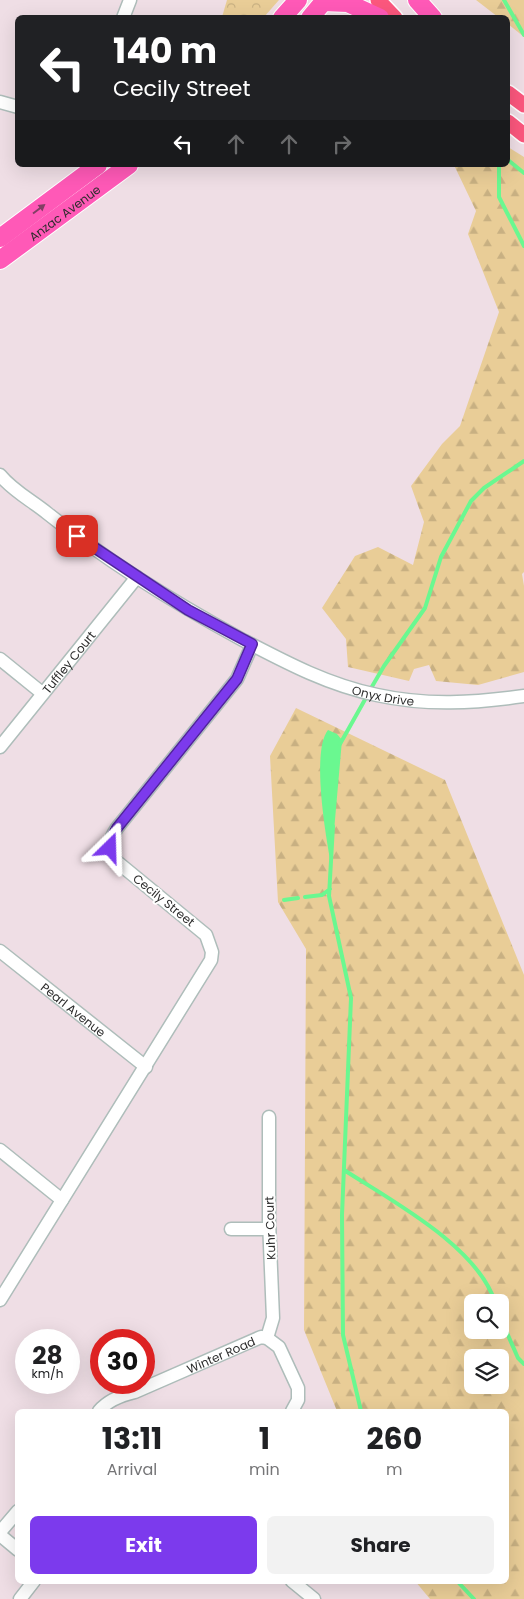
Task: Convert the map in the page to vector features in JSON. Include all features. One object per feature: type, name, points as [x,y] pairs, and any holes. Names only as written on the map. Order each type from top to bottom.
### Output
[{"type":"highway","points":[[285,15],[298,0]]},
{"type":"highway","points":[[417,0],[430,15]]},
{"type":"highway","points":[[312,15],[324,1],[348,3],[374,15]]},
{"type":"highway","name":"Anzac Avenue","points":[[0,238],[95,167]]},
{"type":"highway","name":"Anzac Avenue","points":[[0,260],[126,167]]},
{"type":"main road","points":[[378,0],[392,15]]},
{"type":"main road","points":[[406,0],[421,15]]},
{"type":"main road","points":[[510,94],[524,105]]},
{"type":"main road","points":[[510,124],[524,135]]},
{"type":"street","points":[[124,15],[130,0]]},
{"type":"street","points":[[0,102],[15,106]]},
{"type":"street","points":[[0,475],[16,490],[77,536],[137,577],[188,610],[252,644]]},
{"type":"street","name":"Tuffley Court","points":[[0,747],[137,577]]},
{"type":"street","name":"Onyx Drive","points":[[252,644],[336,685],[413,701],[448,704],[524,696]]},
{"type":"street","name":"Cecily Street","points":[[0,1300],[207,969],[212,952],[210,942],[201,930],[116,861],[110,848],[110,841],[117,828],[237,679],[252,644]]},
{"type":"street","points":[[0,659],[42,693]]},
{"type":"street","name":"Pearl Avenue","points":[[0,951],[146,1067]]},
{"type":"street","name":"Kuhr Court","points":[[268,1338],[273,1318],[269,1229],[269,1117]]},
{"type":"street","points":[[0,1150],[62,1200]]},
{"type":"street","points":[[231,1229],[269,1229]]},
{"type":"street","name":"Winter Road","points":[[101,1409],[122,1395],[136,1392],[254,1339],[268,1338],[279,1347],[298,1388],[298,1400],[293,1409]]},
{"type":"street","points":[[0,1532],[15,1514]]},
{"type":"street","points":[[0,1536],[15,1548]]},
{"type":"street","points":[[20,1599],[32,1584]]},
{"type":"street","points":[[296,1584],[314,1599]]},
{"type":"green space","points":[[227,0],[279,0],[266,15],[223,15]]},
{"type":"green space","points":[[476,0],[524,0],[524,37],[510,26],[510,15],[495,15]]},
{"type":"green space","points":[[510,148],[524,157],[524,572],[522,574],[524,586],[524,672],[478,685],[436,681],[429,665],[414,669],[409,681],[348,667],[346,639],[322,608],[355,556],[378,547],[413,565],[424,522],[411,486],[442,444],[460,426],[499,312],[468,234],[476,211],[455,167],[510,167]]},
{"type":"green space","points":[[296,708],[445,780],[524,975],[524,1599],[430,1599],[418,1584],[509,1584],[509,1409],[336,1409],[304,1330],[306,949],[278,902],[270,756]]},
{"type":"shaded area","points":[[328,730],[337,734],[342,740],[331,865],[323,816],[320,775],[323,741]]},
{"type":"waterway","points":[[504,0],[524,35]]},
{"type":"waterway","points":[[510,162],[524,173]]},
{"type":"waterway","points":[[499,167],[499,197],[524,246]]},
{"type":"waterway","points":[[370,690],[384,666],[425,608],[441,557],[471,501],[484,488],[524,461]]},
{"type":"waterway","points":[[340,744],[367,696]]},
{"type":"waterway","points":[[333,826],[329,896],[351,998],[342,1215],[343,1335],[361,1409]]},
{"type":"waterway","points":[[305,897],[322,895],[330,889]]},
{"type":"waterway","points":[[284,900],[298,898]]},
{"type":"waterway","points":[[344,1170],[408,1211],[452,1244],[471,1262],[491,1294]]},
{"type":"waterway","points":[[509,1338],[518,1358],[524,1364]]},
{"type":"waterway","points":[[460,1584],[474,1599]]},
{"type":"route","points":[[77,536],[188,610],[252,644],[237,679],[117,828],[110,841],[110,848]]}]
